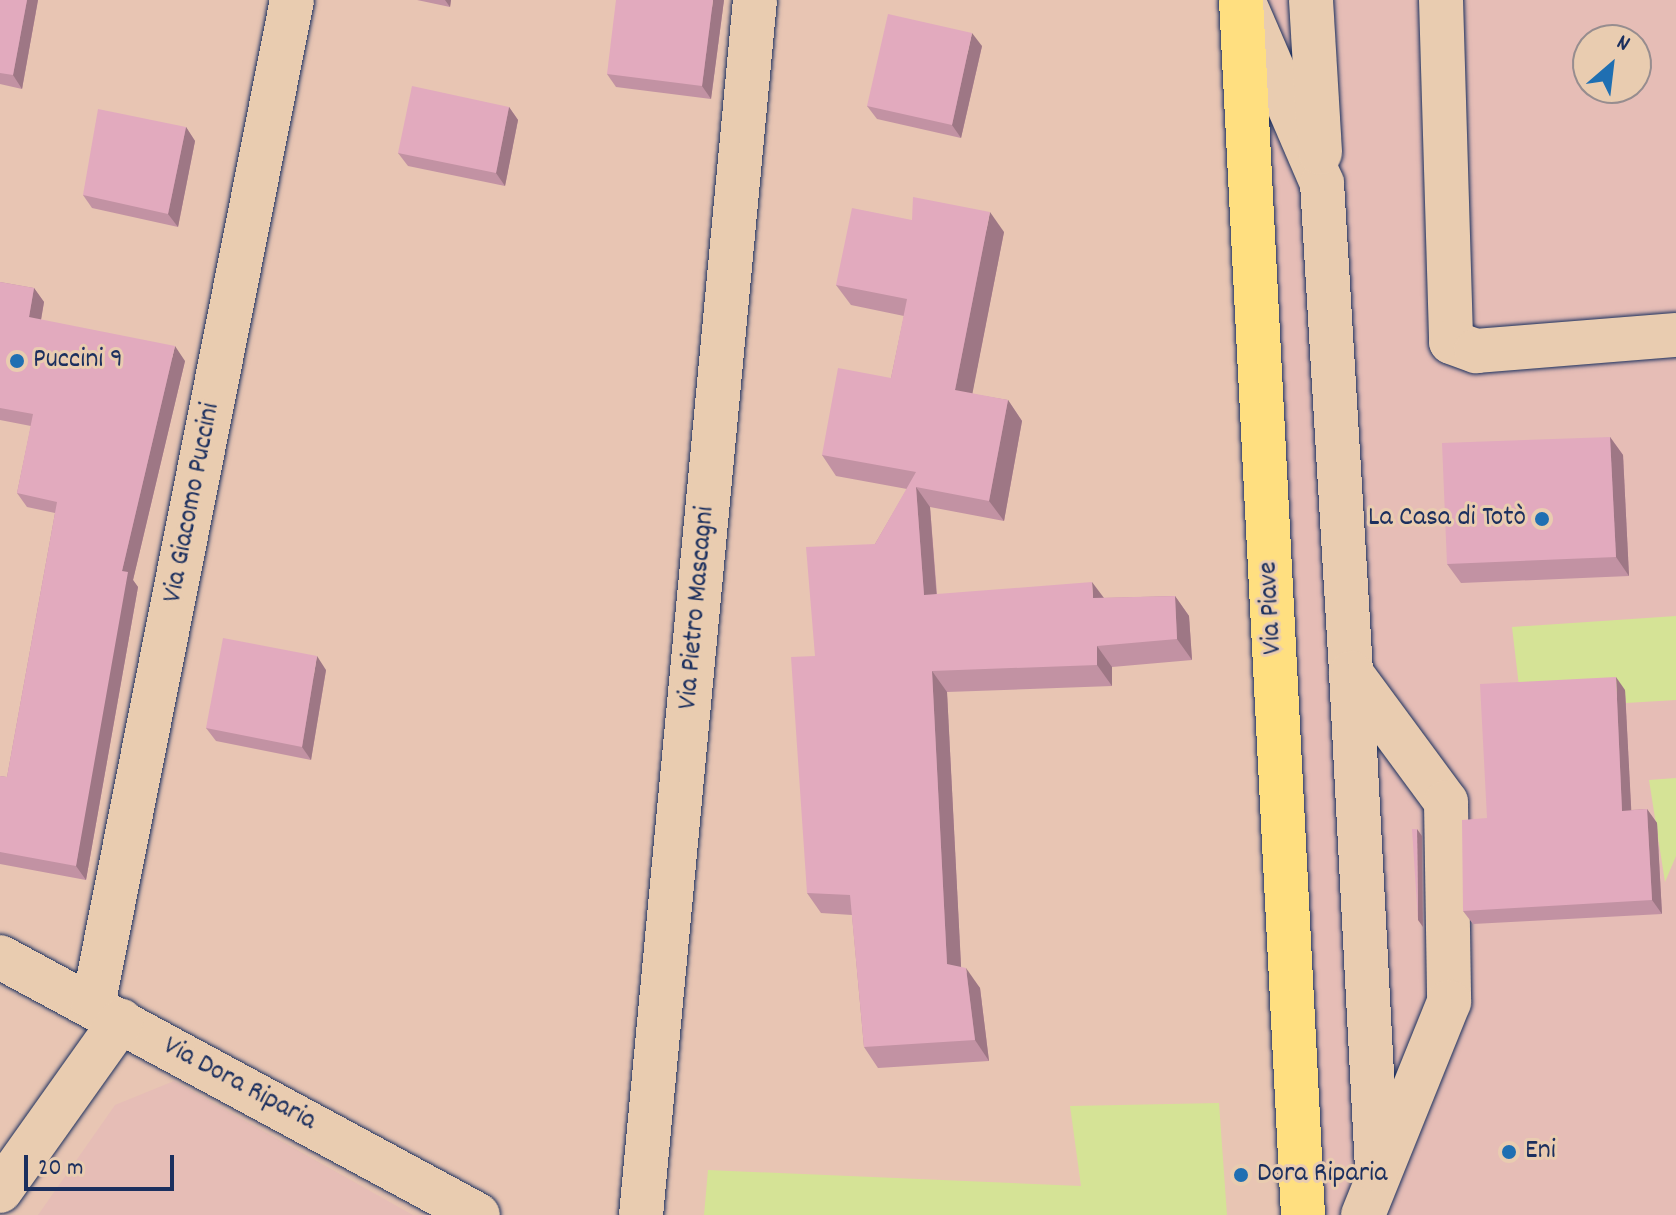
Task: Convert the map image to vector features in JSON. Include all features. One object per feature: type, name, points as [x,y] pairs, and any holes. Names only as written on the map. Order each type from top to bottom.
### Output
[{"type":"main road","name":"Via Piave","points":[[1242,0],[1303,1215]]},
{"type":"street","name":"Via Giacomo Puccini","points":[[107,1014],[292,0]]},
{"type":"street","name":"Via Pietro Mascagni","points":[[641,1215],[755,0]]},
{"type":"street","points":[[1242,0],[1322,183]]},
{"type":"street","points":[[1311,0],[1351,673],[1370,1198]]},
{"type":"street","points":[[1441,0],[1451,342],[1476,351],[1676,335]]},
{"type":"street","points":[[1351,673],[1446,802],[1449,1002],[1370,1198]]},
{"type":"street","name":"Via Dora Riparia","points":[[0,957],[478,1215]]},
{"type":"street","points":[[0,1191],[107,1014]]},
{"type":"shaded area","points":[[1241,0],[1676,0],[1676,1215],[1296,1215]]},
{"type":"shaded area","points":[[174,1081],[413,1215],[38,1215],[115,1105]]},
{"type":"green space","points":[[1676,616],[1676,700],[1626,703],[1624,691],[1520,695],[1512,627]]},
{"type":"green space","points":[[1676,778],[1676,856],[1665,882],[1649,780]]},
{"type":"green space","points":[[1219,1103],[1227,1215],[704,1215],[708,1170],[1081,1186],[1070,1106]]},
{"type":"building","points":[[0,0],[27,0],[13,75],[0,73]]},
{"type":"building","points":[[616,0],[713,0],[702,86],[607,74]]},
{"type":"building","points":[[888,14],[972,33],[952,125],[867,106]]},
{"type":"building","points":[[412,86],[509,107],[496,173],[398,153]]},
{"type":"building","points":[[98,109],[186,127],[168,214],[83,195]]},
{"type":"building","points":[[913,197],[990,212],[955,390],[1008,400],[989,501],[916,487],[924,595],[1092,582],[1093,598],[1175,596],[1177,639],[1097,646],[1097,665],[932,671],[947,964],[966,968],[975,1040],[864,1047],[850,895],[807,893],[791,657],[815,656],[806,547],[875,544],[916,472],[822,455],[838,368],[891,378],[907,299],[836,285],[852,208],[912,220]]},
{"type":"building","points":[[0,282],[34,288],[29,317],[175,346],[122,571],[128,572],[76,866],[0,852],[0,776],[7,777],[57,502],[17,493],[33,414],[0,408]]},
{"type":"building","name":"La Casa di Totò","points":[[1610,437],[1616,557],[1447,564],[1442,443]]},
{"type":"building","points":[[223,638],[317,656],[302,747],[206,728]]},
{"type":"building","points":[[1616,677],[1622,811],[1647,809],[1652,900],[1463,911],[1462,820],[1487,818],[1480,684]]},
{"type":"building","points":[[1412,829],[1417,829],[1418,920]]},
{"type":"place","name":"Puccini 9","points":[[17,361]]},
{"type":"place","name":"La Casa di Totò","points":[[1542,519]]},
{"type":"place","name":"Eni","points":[[1509,1152]]},
{"type":"place","name":"Dora Riparia","points":[[1241,1175]]}]
